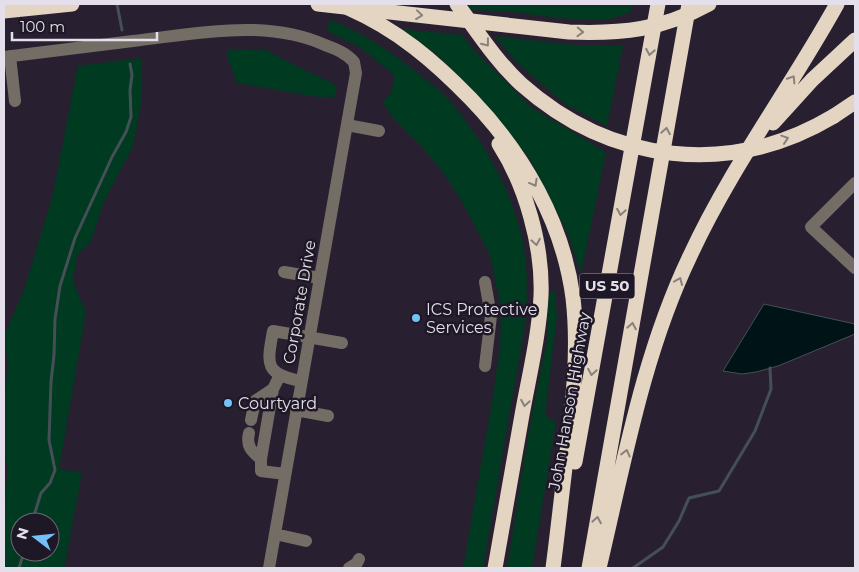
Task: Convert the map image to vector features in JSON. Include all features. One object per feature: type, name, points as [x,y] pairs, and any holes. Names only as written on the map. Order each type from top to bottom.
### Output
[{"type":"highway","points":[[4,12],[72,4]]},
{"type":"highway","points":[[318,4],[569,32],[607,33],[637,30],[663,24],[709,4]]},
{"type":"highway","points":[[337,4],[391,31],[417,48],[442,69],[493,122],[512,146],[538,191],[552,223],[568,272],[573,306],[576,360],[574,394],[554,568]]},
{"type":"highway","points":[[457,4],[496,57],[520,83],[550,107],[574,122],[621,142],[669,154],[716,155],[740,152],[791,138],[817,126],[855,102]]},
{"type":"highway","name":"John Hanson Highway","points":[[554,568],[658,4]]},
{"type":"highway","name":"US 50","points":[[589,568],[689,4]]},
{"type":"highway","points":[[598,568],[637,408],[651,359],[666,314],[689,257],[720,195],[837,4]]},
{"type":"highway","points":[[720,195],[782,112],[812,80],[855,40]]},
{"type":"highway","points":[[462,90],[502,148],[514,173],[532,220],[540,269],[539,319],[495,568]]},
{"type":"street","name":"Corporate Drive","points":[[7,57],[220,31],[248,30],[285,33],[321,43],[338,50],[350,58],[356,67],[269,568]]},
{"type":"street","points":[[7,57],[15,101]]},
{"type":"street","points":[[347,125],[379,131]]},
{"type":"street","points":[[855,183],[811,227],[855,268]]},
{"type":"street","points":[[284,272],[320,278]]},
{"type":"street","points":[[485,282],[491,316],[485,366]]},
{"type":"street","points":[[301,381],[285,378],[271,366],[268,359],[273,331],[342,343]]},
{"type":"street","points":[[280,375],[273,389],[261,459],[261,471],[286,474]]},
{"type":"street","points":[[251,420],[255,401],[273,389]]},
{"type":"street","points":[[296,410],[328,416]]},
{"type":"street","points":[[249,433],[248,445],[261,459]]},
{"type":"street","points":[[275,534],[306,541]]},
{"type":"street","points":[[349,568],[357,563],[359,559]]},
{"type":"green space","points":[[468,4],[633,4],[631,12],[607,20],[557,18],[513,12],[471,10]]},
{"type":"green space","points":[[330,20],[355,31],[379,45],[445,95],[484,147],[503,184],[518,223],[526,261],[526,318],[483,568],[463,568],[500,348],[501,308],[490,255],[461,200],[445,175],[421,146],[392,117],[383,102],[392,92],[394,75],[361,48],[327,31]]},
{"type":"green space","points":[[399,29],[463,35],[473,49],[532,108],[606,152],[581,274],[568,234],[530,159],[472,90],[434,52]]},
{"type":"green space","points":[[494,36],[574,45],[623,46],[607,126],[565,104],[517,63]]},
{"type":"green space","points":[[229,49],[266,50],[331,82],[337,87],[334,98],[237,83],[227,56]]},
{"type":"green space","points":[[141,58],[142,99],[133,146],[104,202],[90,243],[77,255],[73,281],[86,312],[59,469],[82,473],[64,568],[4,568],[4,506],[8,468],[4,456],[4,395],[8,371],[5,334],[24,290],[52,198],[78,66]]},
{"type":"green space","points":[[555,291],[557,317],[545,415],[556,422],[532,568],[507,568],[529,430],[547,339],[549,293]]},
{"type":"shaded area","points":[[764,304],[855,324],[855,334],[778,366],[742,374],[723,371]]},
{"type":"waterway","points":[[117,4],[122,30]]},
{"type":"waterway","points":[[35,512],[41,493],[50,483],[55,470],[49,440],[55,319],[60,286],[75,238],[112,157],[126,132],[131,117],[130,90],[132,75],[130,64]]},
{"type":"waterway","points":[[633,568],[663,547],[679,521],[689,498],[719,491],[755,431],[771,389],[770,368]]},
{"type":"waterway","points":[[19,568],[21,562]]},
{"type":"place","name":"ICS Protective Services","points":[[416,318]]},
{"type":"place","name":"Courtyard","points":[[228,403]]}]
